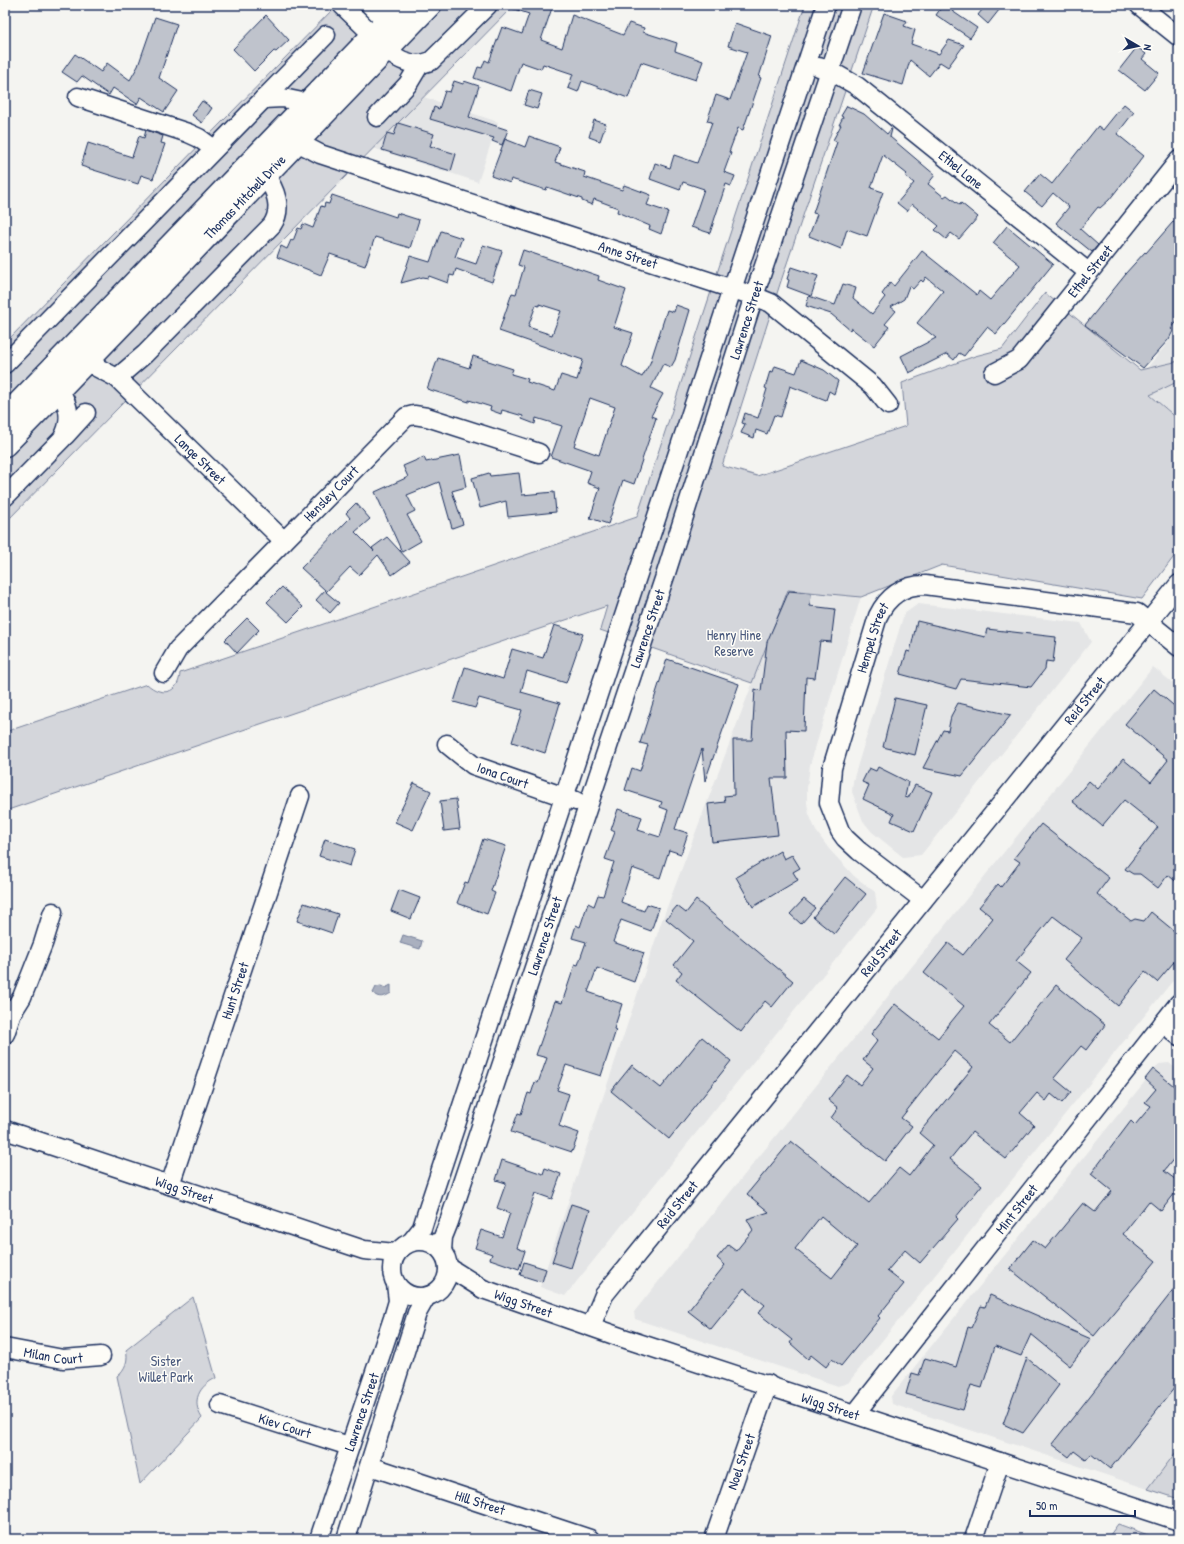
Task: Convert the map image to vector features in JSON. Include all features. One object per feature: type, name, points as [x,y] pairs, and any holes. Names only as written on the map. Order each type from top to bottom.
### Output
[{"type":"main road","name":"Thomas Mitchell Drive","points":[[258,167],[303,135],[382,35],[402,5]]},
{"type":"main road","name":"Thomas Mitchell Drive","points":[[5,445],[59,390],[89,350],[258,167],[289,121],[307,102],[382,35],[430,5]]},
{"type":"main road","points":[[289,121],[303,135]]},
{"type":"main road","name":"Thomas Mitchell Drive","points":[[5,417],[35,387],[89,350]]},
{"type":"main road","points":[[35,387],[59,390]]},
{"type":"street","points":[[370,5],[382,35]]},
{"type":"street","points":[[352,8],[382,35],[406,62],[420,64],[431,61],[438,56],[488,5]]},
{"type":"street","name":"Lawrence Street","points":[[411,1242],[422,1228],[826,5]]},
{"type":"street","name":"Lawrence Street","points":[[445,1259],[443,1237],[450,1222],[685,512],[754,296],[852,5]]},
{"type":"street","points":[[1139,5],[1179,37]]},
{"type":"street","points":[[5,364],[214,148],[326,35]]},
{"type":"street","name":"Ethel Lane","points":[[807,63],[831,71],[857,86],[1088,272]]},
{"type":"street","points":[[377,117],[408,84],[420,64]]},
{"type":"street","points":[[78,97],[188,133],[214,148]]},
{"type":"street","points":[[263,99],[279,98],[307,102]]},
{"type":"street","name":"Anne Street","points":[[303,135],[337,159],[614,252],[754,296],[771,303],[840,357],[873,386],[888,405]]},
{"type":"street","name":"Ethel Street","points":[[994,373],[1019,360],[1179,160]]},
{"type":"street","points":[[117,378],[145,354],[268,229],[276,218],[278,211],[274,190],[258,167]]},
{"type":"street","name":"Lange Street","points":[[89,350],[113,368],[117,378],[284,541]]},
{"type":"street","points":[[59,390],[65,398],[69,412],[68,426],[62,439]]},
{"type":"street","points":[[5,497],[86,413]]},
{"type":"street","name":"Hensley Court","points":[[164,673],[178,649],[401,422],[410,416],[427,418],[539,453]]},
{"type":"street","points":[[660,505],[685,512]]},
{"type":"street","name":"Reid Street","points":[[591,1326],[604,1295],[1179,584]]},
{"type":"street","name":"Hempel Street","points":[[923,900],[859,851],[845,838],[840,831],[829,803],[832,768],[878,616],[889,600],[905,588],[924,585],[1137,613],[1179,648]]},
{"type":"street","name":"Iona Court","points":[[447,744],[473,766],[588,805]]},
{"type":"street","name":"Hunt Street","points":[[170,1185],[300,796]]},
{"type":"street","points":[[5,1034],[12,1014],[22,997],[43,944],[53,912]]},
{"type":"street","name":"Mint Street","points":[[855,1414],[1179,1004]]},
{"type":"street","points":[[490,1023],[513,1030]]},
{"type":"street","points":[[1163,1023],[1179,1036]]},
{"type":"street","name":"Wigg Street","points":[[5,1130],[364,1250],[396,1253]]},
{"type":"street","points":[[411,1242],[428,1242],[445,1259],[445,1283],[433,1293],[409,1296],[393,1278],[392,1262],[396,1253],[411,1242]]},
{"type":"street","name":"Wigg Street","points":[[364,1250],[393,1278]]},
{"type":"street","name":"Wigg Street","points":[[445,1259],[483,1289],[1179,1521]]},
{"type":"street","name":"Lawrence Street","points":[[319,1539],[398,1301],[393,1278]]},
{"type":"street","name":"Wigg Street","points":[[433,1293],[483,1289]]},
{"type":"street","name":"Lawrence Street","points":[[346,1539],[417,1312],[433,1293]]},
{"type":"street","name":"Milan Court","points":[[5,1348],[63,1358],[101,1356]]},
{"type":"street","name":"Noel Street","points":[[714,1539],[768,1384]]},
{"type":"street","name":"Kiev Court","points":[[220,1405],[349,1446]]},
{"type":"street","points":[[974,1539],[1000,1462]]},
{"type":"street","name":"Hill Street","points":[[370,1466],[590,1539]]},
{"type":"shaded area","points":[[424,97],[498,122],[478,182],[373,148]]},
{"type":"shaded area","points":[[1179,329],[1179,361],[1147,368]]},
{"type":"shaded area","points":[[1179,381],[1179,420],[1150,394]]},
{"type":"shaded area","points":[[788,590],[861,597],[810,765],[807,803],[809,814],[816,831],[829,849],[854,876],[875,892],[877,908],[565,1296],[540,1287],[661,923]]},
{"type":"shaded area","points":[[918,604],[1081,623],[1091,642],[921,855],[903,857],[872,832],[863,821],[852,792],[853,781],[904,614]]},
{"type":"shaded area","points":[[1153,667],[1179,688],[1179,973],[848,1383],[838,1386],[635,1319],[634,1312]]},
{"type":"shaded area","points":[[1169,1063],[1179,1071],[1179,1448],[1148,1489],[892,1404],[891,1396],[1159,1064]]},
{"type":"green space","points":[[337,5],[514,5],[5,523],[5,343]]},
{"type":"green space","name":"Henry Hine Reserve","points":[[805,5],[874,5],[780,284],[722,466],[757,476],[906,426],[902,383],[975,356],[1002,349],[1045,293],[1140,370],[1179,361],[1179,381],[1150,395],[1179,420],[1179,550],[1142,599],[942,565],[861,597],[788,590],[752,683],[600,630],[607,606],[5,811],[5,732],[147,684],[158,691],[168,691],[173,689],[176,685],[179,680],[180,673],[637,517]]},
{"type":"green space","name":"Sister Willet Park","points":[[193,1297],[216,1378],[205,1385],[198,1395],[197,1406],[202,1418],[140,1484],[117,1376],[126,1364],[126,1350]]},
{"type":"green space","points":[[1179,1448],[1179,1499],[1148,1489]]},
{"type":"green space","points":[[1118,1524],[1159,1539],[1107,1539]]},
{"type":"water","points":[[403,935],[422,941],[420,949],[400,943]]},
{"type":"water","points":[[391,985],[391,993],[386,996],[379,997],[373,993],[376,987],[381,986],[385,988]]},
{"type":"building","points":[[509,5],[553,5],[541,40],[562,48],[572,15],[623,35],[629,23],[644,28],[643,32],[677,43],[675,51],[703,61],[696,80],[641,62],[628,98],[582,81],[578,92],[568,88],[573,74],[543,64],[541,69],[521,62],[511,91],[474,78],[478,67],[482,68],[485,60],[489,62],[502,27],[522,34],[529,14],[508,7]]},
{"type":"building","points":[[943,5],[948,5],[954,9],[952,11],[977,28],[970,38],[936,15]]},
{"type":"building","points":[[986,5],[1003,5],[988,24],[978,15]]},
{"type":"building","points":[[884,13],[907,21],[904,26],[915,30],[911,44],[939,54],[949,40],[964,45],[948,67],[940,62],[929,76],[910,60],[903,85],[863,73]]},
{"type":"building","points":[[266,15],[289,40],[276,52],[274,51],[254,71],[233,49]]},
{"type":"building","points":[[155,17],[177,24],[159,78],[178,91],[164,112],[141,97],[137,104],[113,88],[109,95],[82,76],[77,82],[62,72],[75,54],[101,72],[107,63],[130,80],[138,66]]},
{"type":"building","points":[[735,23],[772,36],[759,77],[761,78],[743,130],[738,128],[729,152],[731,153],[724,172],[735,176],[731,186],[726,184],[710,233],[691,227],[704,189],[683,182],[680,190],[650,179],[655,163],[670,168],[674,155],[697,163],[712,122],[707,121],[716,95],[730,100],[747,52],[728,46]]},
{"type":"building","points":[[1137,47],[1146,54],[1142,59],[1159,73],[1145,90],[1119,70]]},
{"type":"building","points":[[454,81],[463,84],[464,81],[479,86],[469,117],[508,130],[502,145],[492,141],[494,138],[430,119],[434,107],[439,109],[445,91],[450,92]]},
{"type":"building","points":[[529,90],[542,94],[537,109],[524,105]]},
{"type":"building","points":[[202,101],[212,108],[202,123],[192,115]]},
{"type":"building","points":[[1124,104],[1134,112],[1117,134],[1144,156],[1109,200],[1100,208],[1098,207],[1080,229],[1098,245],[1092,252],[1056,223],[1069,207],[1053,193],[1042,206],[1025,192],[1040,174],[1052,184],[1098,126],[1103,130]]},
{"type":"building","points":[[847,106],[864,114],[887,134],[892,129],[890,137],[935,175],[928,184],[944,197],[947,195],[960,205],[961,203],[978,217],[959,239],[951,233],[946,239],[935,230],[939,226],[912,204],[907,211],[897,203],[914,183],[905,176],[907,174],[883,155],[871,188],[883,192],[867,236],[847,229],[841,249],[809,236],[817,214],[813,213],[837,142],[833,140],[841,125],[839,125],[843,117],[841,116]]},
{"type":"building","points":[[594,120],[606,124],[600,141],[589,137]]},
{"type":"building","points":[[398,123],[434,134],[430,146],[456,154],[451,171],[382,150],[387,133],[394,135]]},
{"type":"building","points":[[146,130],[163,136],[161,143],[165,144],[153,179],[141,175],[138,184],[81,166],[88,143],[132,157],[139,136],[144,138]]},
{"type":"building","points":[[529,136],[560,147],[555,162],[585,172],[584,177],[622,190],[624,185],[651,195],[647,205],[668,212],[661,234],[649,229],[650,226],[617,212],[618,208],[594,199],[592,205],[582,201],[582,199],[547,187],[546,190],[511,179],[510,183],[491,176],[505,139],[525,147]]},
{"type":"building","points":[[332,195],[396,217],[397,213],[419,220],[410,248],[375,237],[365,266],[330,254],[321,275],[277,257],[281,246],[287,249],[291,240],[293,241],[298,228],[301,229],[303,224],[313,228],[321,206],[324,207],[325,203],[329,204]]},
{"type":"building","points":[[1179,215],[1179,319],[1171,329],[1173,331],[1169,339],[1143,368],[1085,325],[1125,274],[1145,252],[1146,253]]},
{"type":"building","points":[[1007,226],[1053,264],[996,334],[987,327],[964,356],[959,353],[954,360],[947,354],[909,373],[901,356],[936,338],[917,323],[943,291],[926,277],[923,282],[921,280],[913,289],[909,286],[904,299],[891,307],[896,311],[885,324],[889,327],[874,346],[851,328],[850,330],[831,314],[806,306],[809,296],[835,305],[843,284],[856,288],[853,298],[872,314],[885,297],[882,294],[890,283],[894,286],[922,251],[977,295],[979,291],[990,300],[1020,265],[993,243]]},
{"type":"building","points":[[441,231],[462,238],[455,257],[476,264],[483,245],[502,251],[492,282],[456,269],[454,276],[450,275],[448,283],[429,276],[428,278],[423,277],[401,283],[410,256],[430,262]]},
{"type":"building","points":[[523,250],[599,276],[598,280],[626,290],[614,327],[633,333],[622,366],[642,377],[650,363],[667,310],[674,312],[676,305],[690,310],[675,360],[671,367],[663,364],[651,388],[663,394],[651,416],[656,418],[634,484],[623,480],[608,524],[590,518],[600,488],[587,483],[591,471],[551,457],[562,426],[536,418],[535,424],[522,419],[523,416],[502,410],[501,414],[490,410],[491,407],[427,389],[438,358],[469,368],[473,356],[513,369],[511,374],[528,379],[527,382],[555,391],[561,375],[577,380],[583,360],[499,331],[512,293],[516,294],[524,267],[518,265]],"holes":[[[539,304],[561,311],[552,335],[528,327],[536,305],[539,306]],[[590,398],[615,407],[599,455],[574,446]]]},
{"type":"building","points":[[791,267],[818,276],[811,296],[787,287],[789,280],[787,279]]},
{"type":"building","points":[[801,360],[824,370],[838,381],[834,394],[829,391],[826,400],[790,386],[781,417],[774,415],[767,434],[756,430],[754,438],[741,433],[745,424],[742,423],[745,413],[758,418],[767,389],[765,388],[770,371],[773,372],[775,366],[796,373]]},
{"type":"building","points":[[460,455],[466,487],[452,491],[463,524],[452,528],[439,482],[407,495],[415,511],[407,515],[421,541],[402,552],[375,492],[408,477],[403,466],[424,457],[426,462]]},
{"type":"building","points":[[489,473],[490,476],[519,473],[522,495],[554,492],[556,512],[508,517],[506,501],[480,508],[472,478]]},
{"type":"building","points":[[356,503],[370,519],[355,532],[374,551],[372,548],[387,537],[410,562],[392,575],[378,555],[359,575],[350,567],[326,592],[339,603],[330,613],[316,600],[325,590],[301,568],[350,518],[346,513]]},
{"type":"building","points":[[282,587],[303,607],[288,622],[267,602]]},
{"type":"building","points":[[789,591],[811,593],[810,606],[835,609],[831,642],[820,641],[815,678],[806,677],[804,731],[786,730],[787,778],[771,778],[778,835],[712,842],[708,804],[725,802],[724,796],[734,795],[733,740],[752,740],[755,689],[761,691],[767,642]]},
{"type":"building","points":[[247,618],[259,630],[237,653],[225,640]]},
{"type":"building","points":[[917,621],[985,637],[987,629],[1056,637],[1053,662],[1046,661],[1045,669],[1031,687],[961,679],[956,689],[900,674],[907,651],[910,652]]},
{"type":"building","points":[[554,625],[583,634],[566,683],[527,671],[521,692],[560,703],[545,753],[512,742],[522,710],[479,698],[475,708],[454,702],[465,667],[503,679],[512,649],[543,658]]},
{"type":"building","points":[[667,659],[739,684],[705,781],[702,749],[675,829],[688,833],[681,854],[669,850],[660,878],[632,868],[621,902],[644,911],[647,904],[659,908],[651,931],[621,920],[613,942],[644,953],[634,982],[597,968],[588,992],[622,1004],[614,1029],[616,1030],[601,1076],[566,1065],[557,1090],[569,1094],[559,1126],[579,1133],[572,1152],[511,1132],[518,1113],[521,1114],[528,1093],[531,1094],[535,1082],[538,1083],[547,1058],[536,1055],[555,1001],[562,1003],[575,964],[578,965],[586,942],[572,938],[576,925],[580,927],[588,903],[594,906],[598,895],[603,896],[614,862],[605,859],[615,832],[611,830],[618,809],[642,817],[638,830],[660,837],[668,810],[660,807],[662,802],[625,790],[632,768],[640,771],[648,745],[640,743]]},
{"type":"building","points":[[1154,689],[1179,710],[1179,884],[1168,875],[1158,888],[1140,874],[1133,874],[1125,869],[1158,827],[1124,800],[1102,826],[1072,801],[1089,781],[1098,789],[1123,759],[1151,782],[1168,760],[1125,724]]},
{"type":"building","points":[[895,698],[927,705],[915,755],[883,747]]},
{"type":"building","points":[[958,703],[1011,715],[962,776],[923,768],[943,730],[948,731],[951,716]]},
{"type":"building","points":[[878,767],[908,782],[905,797],[908,798],[915,785],[932,792],[914,831],[891,821],[894,814],[863,799],[869,785],[862,782],[869,768],[876,771]]},
{"type":"building","points":[[414,783],[431,791],[413,830],[395,822]]},
{"type":"building","points":[[456,799],[460,829],[444,831],[440,801]]},
{"type":"building","points":[[1041,824],[1109,878],[1097,894],[1131,921],[1135,919],[1144,921],[1151,912],[1179,935],[1179,956],[1157,982],[1145,972],[1118,1006],[1064,960],[1082,938],[1053,916],[1016,961],[1031,973],[989,1025],[1010,1042],[1056,985],[1105,1025],[1086,1050],[1081,1046],[1054,1078],[1071,1092],[1062,1103],[1051,1094],[1046,1101],[1037,1093],[1020,1113],[1034,1125],[1006,1159],[972,1132],[950,1159],[982,1185],[956,1217],[958,1219],[920,1263],[905,1250],[887,1271],[904,1284],[878,1316],[880,1318],[841,1366],[832,1359],[826,1367],[811,1355],[808,1359],[790,1343],[792,1340],[758,1313],[765,1305],[744,1288],[711,1329],[688,1311],[725,1265],[717,1258],[728,1245],[736,1251],[753,1230],[747,1219],[769,1212],[747,1194],[791,1141],[869,1203],[899,1168],[909,1176],[933,1145],[919,1133],[973,1067],[954,1051],[901,1118],[912,1126],[885,1161],[831,1118],[838,1108],[828,1100],[847,1075],[860,1085],[873,1068],[863,1060],[878,1040],[871,1034],[895,1004],[938,1038],[964,1006],[924,973],[948,943],[963,955],[993,918],[979,907],[998,884],[1001,887],[1020,862],[1014,858]],"holes":[[[821,1216],[857,1246],[832,1278],[795,1249]]]},
{"type":"building","points":[[325,839],[355,849],[350,866],[319,856]]},
{"type":"building","points":[[483,839],[506,846],[491,891],[495,893],[487,914],[457,903],[465,882],[468,883]]},
{"type":"building","points":[[780,851],[784,859],[792,855],[800,868],[793,872],[798,880],[753,907],[736,877]]},
{"type":"building","points":[[845,877],[866,894],[834,934],[813,917]]},
{"type":"building","points":[[399,890],[420,898],[411,919],[391,911]]},
{"type":"building","points":[[804,899],[815,908],[801,924],[790,914]]},
{"type":"building","points":[[696,900],[793,981],[772,1007],[765,1001],[741,1032],[676,980],[682,972],[674,965],[693,941],[666,919],[677,906],[686,913]]},
{"type":"building","points":[[304,903],[338,914],[332,933],[297,921]]},
{"type":"building","points":[[702,1037],[731,1061],[669,1139],[611,1091],[632,1065],[661,1088]]},
{"type":"building","points":[[1153,1069],[1179,1090],[1179,1152],[1164,1171],[1179,1182],[1179,1188],[1161,1211],[1149,1201],[1123,1234],[1156,1261],[1094,1336],[1010,1269],[1033,1240],[1045,1249],[1083,1203],[1095,1212],[1112,1191],[1091,1174],[1131,1121],[1135,1125],[1151,1106],[1145,1102],[1156,1089],[1145,1079]]},
{"type":"building","points":[[502,1160],[543,1174],[545,1168],[561,1174],[552,1199],[535,1193],[517,1248],[525,1251],[519,1269],[490,1259],[492,1254],[475,1248],[481,1230],[502,1237],[510,1213],[497,1208],[506,1183],[496,1180]]},
{"type":"building","points":[[571,1204],[590,1210],[571,1268],[552,1262]]},
{"type":"building","points":[[524,1262],[546,1269],[542,1282],[520,1275]]},
{"type":"building","points":[[1179,1283],[1179,1382],[1110,1469],[1091,1454],[1086,1460],[1074,1451],[1069,1457],[1052,1444]]},
{"type":"building","points":[[990,1295],[1091,1339],[1070,1366],[1031,1334],[1021,1356],[995,1346],[982,1388],[971,1385],[963,1410],[906,1394],[912,1373],[919,1375],[925,1358],[956,1367],[968,1327],[971,1328],[981,1306],[985,1307]]},
{"type":"building","points":[[1027,1358],[1059,1385],[1023,1433],[1003,1424]]}]
